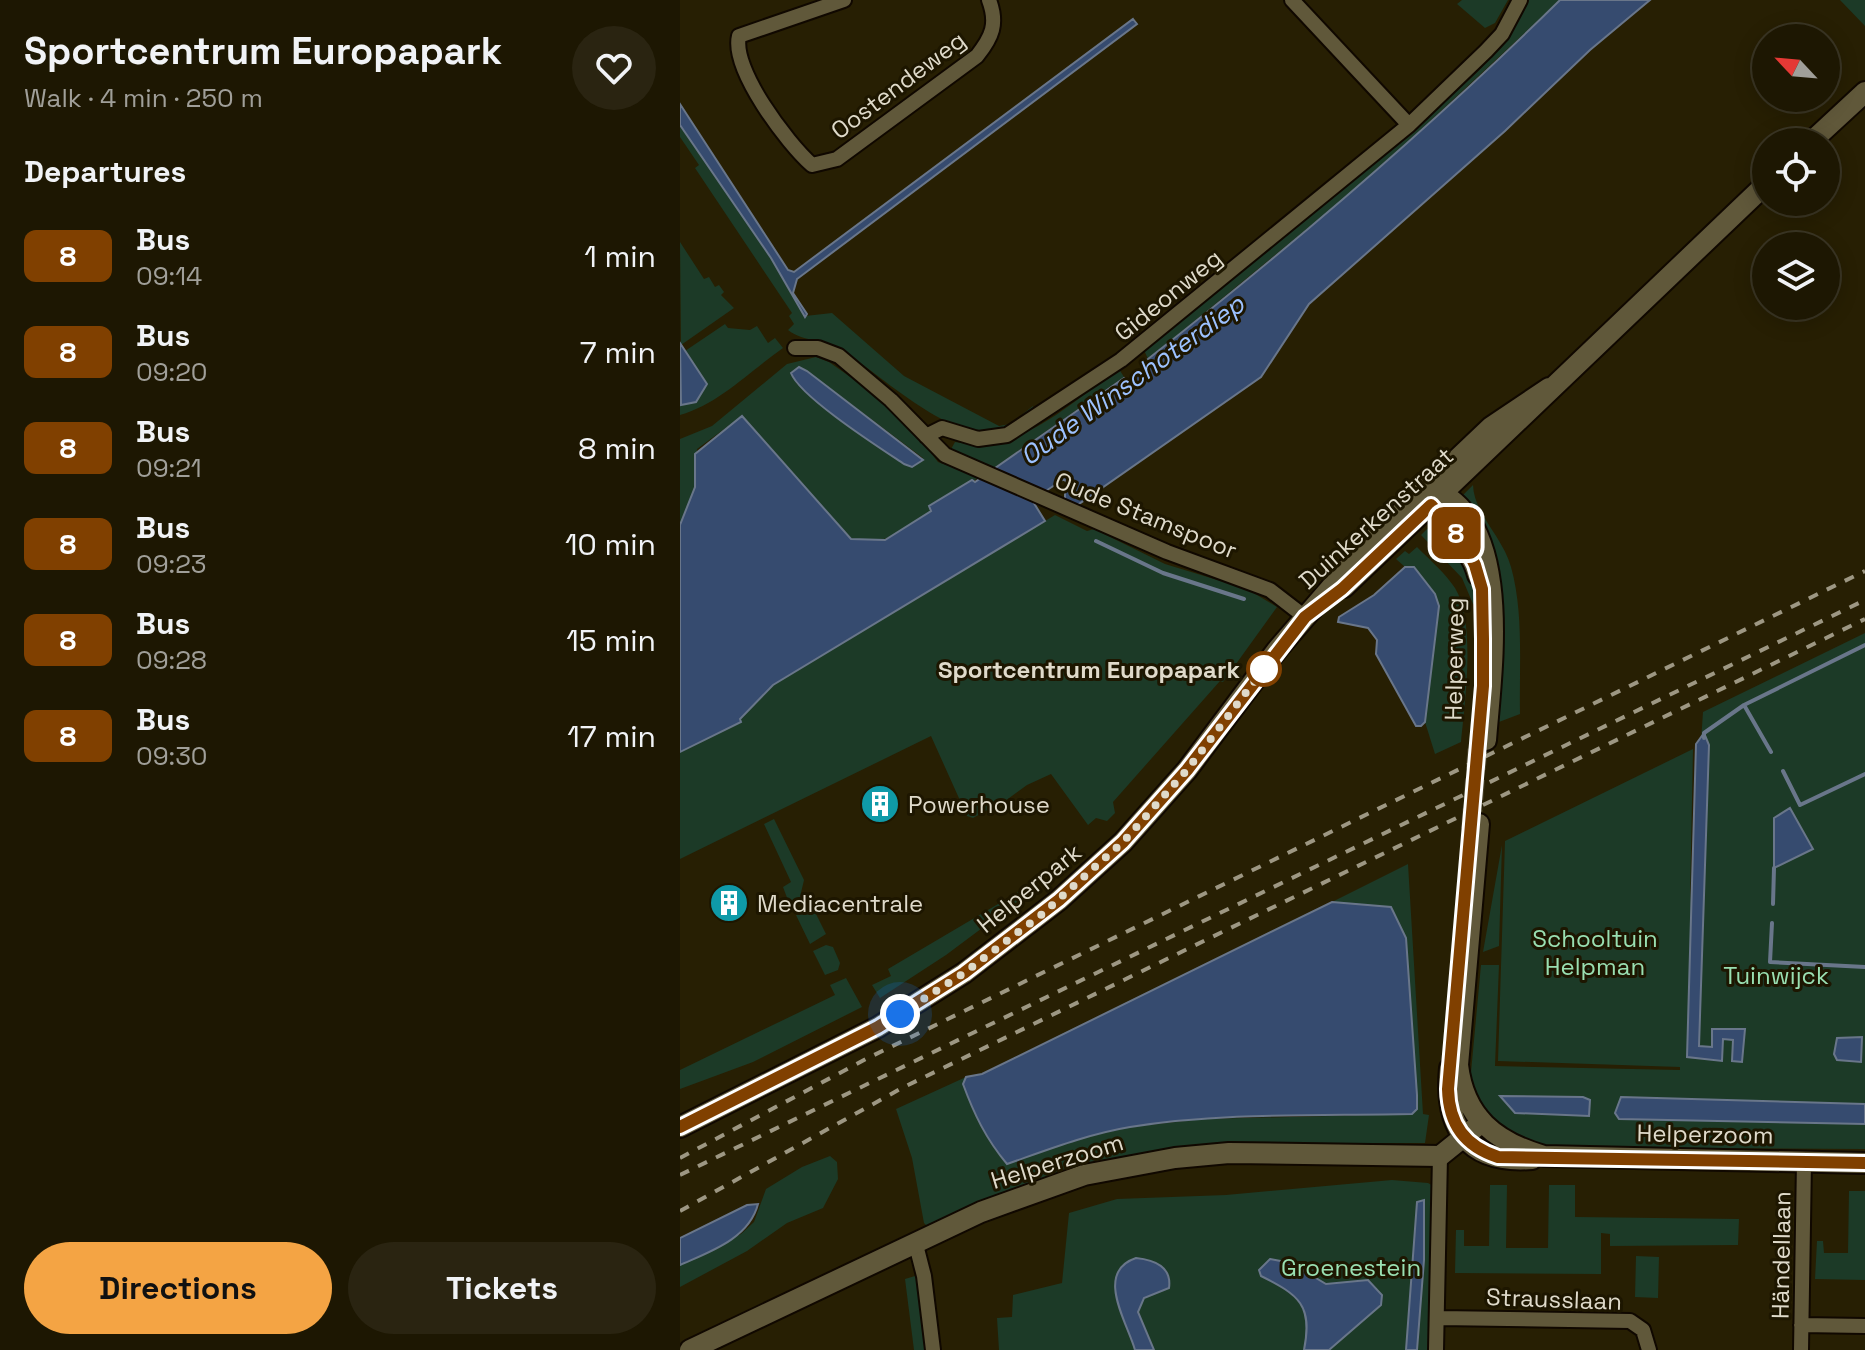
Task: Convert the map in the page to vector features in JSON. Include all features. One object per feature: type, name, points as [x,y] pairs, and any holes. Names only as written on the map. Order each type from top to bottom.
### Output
[{"type":"street","name":"Oostendeweg","points":[[844,0],[754,28],[739,36],[736,47],[749,78],[795,150],[812,165],[837,159],[977,56],[992,36],[995,14],[989,0]]},
{"type":"street","points":[[1292,0],[1409,125]]},
{"type":"street","name":"Gideonweg","points":[[926,436],[942,428],[988,439],[1007,435],[1121,360],[1409,125],[1502,34],[1520,0]]},
{"type":"street","points":[[1826,128],[1865,92]]},
{"type":"street","name":"Duinkerkenstraat","points":[[1305,617],[1344,569],[1434,495],[1752,197]]},
{"type":"street","points":[[795,348],[818,348],[839,356],[891,400],[926,436]]},
{"type":"street","name":"Oude Stamspoor","points":[[926,436],[945,455],[1068,510],[1270,590],[1305,617]]},
{"type":"street","name":"Helperweg","points":[[1434,495],[1464,543],[1482,589],[1482,741]]},
{"type":"street","name":"Helperpark","points":[[680,1127],[878,1027],[964,973],[1059,900],[1123,842],[1187,770],[1305,617]]},
{"type":"street","points":[[1436,1350],[1440,1156],[1465,1139],[1481,1123],[1463,1094],[1458,1065],[1475,826],[1448,1089],[1451,1116],[1465,1139]]},
{"type":"street","name":"Helperpark","points":[[680,1116],[712,1109]]},
{"type":"street","name":"Helperzoom","points":[[1481,1123],[1499,1138],[1544,1156]]},
{"type":"street","name":"Helperzoom","points":[[1465,1139],[1498,1157],[1529,1159],[1544,1156],[1865,1163]]},
{"type":"street","name":"Helperzoom","points":[[690,1350],[915,1241],[1044,1187],[1135,1164],[1229,1153],[1440,1156]]},
{"type":"street","name":"Händellaan","points":[[1801,1350],[1804,1161]]},
{"type":"street","points":[[915,1241],[924,1276],[933,1350]]},
{"type":"street","name":"Strausslaan","points":[[1439,1318],[1630,1321],[1643,1330],[1649,1350]]},
{"type":"street","points":[[1801,1325],[1865,1326]]},
{"type":"green space","points":[[1462,0],[1508,0],[1495,23],[1485,28],[1457,4]]},
{"type":"green space","points":[[1529,0],[1560,0],[1369,178],[1148,359],[1144,350],[1319,210],[1467,81],[1497,51]]},
{"type":"green space","points":[[1840,0],[1865,0],[1865,26]]},
{"type":"green space","points":[[680,125],[771,258],[805,316],[832,313],[904,376],[999,426],[1010,424],[1033,406],[1032,415],[1006,431],[985,433],[963,428],[918,405],[838,348],[788,330],[794,324],[789,316],[792,313],[695,168],[699,165],[680,137]]},
{"type":"green space","points":[[680,242],[704,279],[709,277],[715,287],[719,285],[724,292],[721,295],[734,308],[681,345]]},
{"type":"green space","points":[[725,324],[728,328],[750,330],[757,326],[768,343],[775,338],[783,348],[721,395],[680,415],[680,404],[696,402],[707,384],[685,351]]},
{"type":"green space","points":[[816,357],[829,362],[899,411],[938,462],[980,477],[929,506],[931,511],[899,532],[888,538],[864,542],[842,532],[742,416],[697,449],[695,487],[680,525],[680,439],[712,426],[787,364]],"holes":[[[807,371],[923,458],[890,455],[796,383]]]},
{"type":"green space","points":[[1119,369],[1124,377],[992,469],[950,451],[955,442],[979,444],[1022,434],[1062,411]]},
{"type":"green space","points":[[1473,485],[1478,506],[1511,567],[1519,621],[1520,714],[1491,725],[1499,577],[1495,559],[1464,505],[1462,496]]},
{"type":"green space","points":[[1055,515],[1087,531],[1094,529],[1165,564],[1247,589],[1277,607],[1223,682],[1220,681],[1113,802],[1115,813],[1107,821],[1096,818],[1088,825],[1051,774],[1027,785],[1001,804],[992,802],[987,805],[989,809],[973,818],[967,816],[931,736],[680,859],[680,752],[740,722],[739,719],[773,685]]},
{"type":"green space","points":[[1427,529],[1446,530],[1477,581],[1479,604],[1473,604],[1462,578],[1421,535]]},
{"type":"green space","points":[[1417,547],[1455,588],[1461,603],[1467,641],[1461,742],[1435,754],[1425,722],[1439,606],[1414,567],[1405,567],[1396,559],[1405,551],[1409,554]]},
{"type":"green space","points":[[1865,633],[1865,1104],[1621,1097],[1615,1113],[1620,1119],[1865,1124],[1865,1149],[1539,1147],[1500,1130],[1476,1102],[1470,1083],[1481,965],[1499,965],[1495,1066],[1680,1070],[1680,1067],[1498,1061],[1505,841],[1693,749],[1690,903],[1703,712]],"holes":[[[1501,1096],[1583,1097],[1590,1100],[1516,1113]]]},
{"type":"green space","points":[[774,819],[804,880],[800,897],[789,903],[783,887],[791,882],[764,824]]},
{"type":"green space","points":[[1502,845],[1499,946],[1483,952]]},
{"type":"green space","points":[[1408,864],[1423,1114],[1429,1115],[1425,1143],[1256,1143],[1167,1149],[1081,1166],[967,1207],[927,1226],[924,1223],[912,1158],[896,1109],[966,1077],[963,1084],[1079,1139],[1130,1127],[1203,1119],[1412,1114],[1417,1108],[1417,1095],[1406,938],[1391,907],[1332,902]]},
{"type":"green space","points":[[1025,888],[1029,893],[946,955],[880,998],[872,985],[891,976],[888,969]]},
{"type":"green space","points":[[809,910],[816,914],[826,934],[810,944],[796,915]]},
{"type":"green space","points":[[826,945],[833,947],[840,963],[838,970],[825,975],[813,951]]},
{"type":"green space","points":[[846,978],[862,1007],[753,1062],[680,1089],[680,1070],[835,995],[830,985]]},
{"type":"green space","points":[[830,1156],[837,1162],[838,1179],[823,1208],[787,1223],[747,1251],[680,1287],[680,1265],[741,1234],[754,1222],[766,1189],[802,1167]]},
{"type":"green space","name":"Groenestein","points":[[1392,1180],[1428,1183],[1437,1188],[1430,1350],[999,1350],[997,1318],[1012,1317],[1013,1295],[1062,1283],[1069,1213],[1117,1199],[1226,1195]]},
{"type":"green space","points":[[1490,1185],[1507,1185],[1506,1248],[1548,1248],[1549,1185],[1575,1185],[1575,1217],[1739,1219],[1738,1245],[1610,1246],[1610,1234],[1601,1233],[1601,1274],[1455,1273],[1456,1230],[1464,1230],[1464,1246],[1489,1246]]},
{"type":"green space","points":[[1849,1191],[1865,1191],[1865,1280],[1815,1279],[1817,1241],[1823,1241],[1824,1253],[1848,1253]]},
{"type":"green space","points":[[1636,1256],[1659,1257],[1658,1298],[1635,1297]]},
{"type":"green space","points":[[915,1276],[925,1350],[914,1350],[905,1279]]},
{"type":"water","name":"Oude Winschoterdiep","points":[[1560,0],[1650,0],[1590,50],[1505,131],[1309,304],[1261,377],[1076,506],[1065,501],[1065,489],[1069,486],[1064,479],[1032,500],[1045,521],[773,685],[740,719],[741,722],[680,752],[680,525],[695,487],[695,454],[742,416],[851,539],[885,540],[931,511],[929,506],[972,480],[975,482],[1124,378],[1128,382],[1151,364],[1148,359],[1359,185]]},
{"type":"water","points":[[1133,19],[1137,24],[797,279],[793,293],[807,314],[805,317],[771,258],[680,125],[680,104],[788,270],[794,272]]},
{"type":"water","points":[[680,343],[707,384],[696,402],[681,405]]},
{"type":"water","points":[[799,367],[923,460],[912,467],[904,464],[842,422],[797,383],[791,373]]},
{"type":"water","points":[[1405,567],[1414,567],[1435,594],[1439,606],[1425,722],[1421,726],[1416,726],[1376,654],[1377,640],[1368,628],[1338,622],[1339,617],[1374,595]]},
{"type":"water","points":[[1704,733],[1709,745],[1699,1046],[1712,1047],[1712,1029],[1745,1029],[1742,1062],[1732,1061],[1733,1040],[1723,1039],[1722,1061],[1687,1057],[1696,744]]},
{"type":"water","points":[[1790,808],[1813,849],[1774,868],[1774,818]]},
{"type":"water","points":[[1332,902],[1391,907],[1406,938],[1417,1095],[1417,1109],[1412,1114],[1271,1116],[1165,1122],[1099,1134],[1007,1164],[987,1136],[972,1106],[963,1084],[966,1077],[982,1074]]},
{"type":"water","points":[[1862,1037],[1861,1062],[1837,1060],[1834,1054],[1837,1038]]},
{"type":"water","points":[[1500,1096],[1583,1097],[1590,1100],[1589,1116],[1515,1113]]},
{"type":"water","points":[[1621,1097],[1865,1104],[1865,1124],[1619,1119],[1615,1113]]},
{"type":"water","points":[[1424,1200],[1424,1260],[1417,1350],[1406,1350],[1417,1202]]},
{"type":"water","points":[[758,1204],[753,1216],[737,1235],[680,1265],[680,1238],[747,1205]]},
{"type":"water","points":[[1136,1258],[1161,1266],[1168,1275],[1169,1288],[1144,1298],[1138,1312],[1154,1350],[1135,1350],[1117,1299],[1117,1274]]},
{"type":"water","points":[[1270,1259],[1291,1263],[1326,1284],[1368,1280],[1382,1295],[1381,1305],[1329,1350],[1304,1350],[1306,1322],[1300,1303],[1285,1289],[1261,1276],[1259,1270]]},
{"type":"waterway","points":[[1096,541],[1163,573],[1244,599]]},
{"type":"waterway","points":[[1704,738],[1704,733],[1744,705],[1865,645]]},
{"type":"waterway","points":[[1744,705],[1771,752]]},
{"type":"waterway","points":[[1783,771],[1800,805],[1865,774]]},
{"type":"waterway","points":[[1773,904],[1774,868]]},
{"type":"waterway","points":[[1772,923],[1770,962],[1865,967]]},
{"type":"tunnel","points":[[1471,829],[1478,742]]},
{"type":"railway","points":[[680,1158],[866,1059],[1865,571]]},
{"type":"railway","points":[[680,1175],[1865,600]]},
{"type":"railway","points":[[680,1211],[902,1088],[1865,619]]},
{"type":"bus line","name":"8","points":[[680,1127],[878,1027],[964,973],[1041,915],[1123,842],[1187,770],[1305,617],[1342,589],[1431,505],[1470,552],[1482,589],[1483,686],[1448,1089],[1451,1116],[1459,1132],[1472,1146],[1498,1157],[1865,1163]]},
{"type":"place","name":"Sportcentrum Europapark","points":[[1264,669]]},
{"type":"place","name":"Powerhouse","points":[[880,804]]},
{"type":"place","name":"Mediacentrale","points":[[729,903]]},
{"type":"route","points":[[900,1014],[964,973],[1041,915],[1123,842],[1187,770],[1264,669]]},
{"type":"park label","name":"Schooltuin Helpman","points":[[1595,952]]},
{"type":"park label","name":"Tuinwijck","points":[[1776,975]]}]
